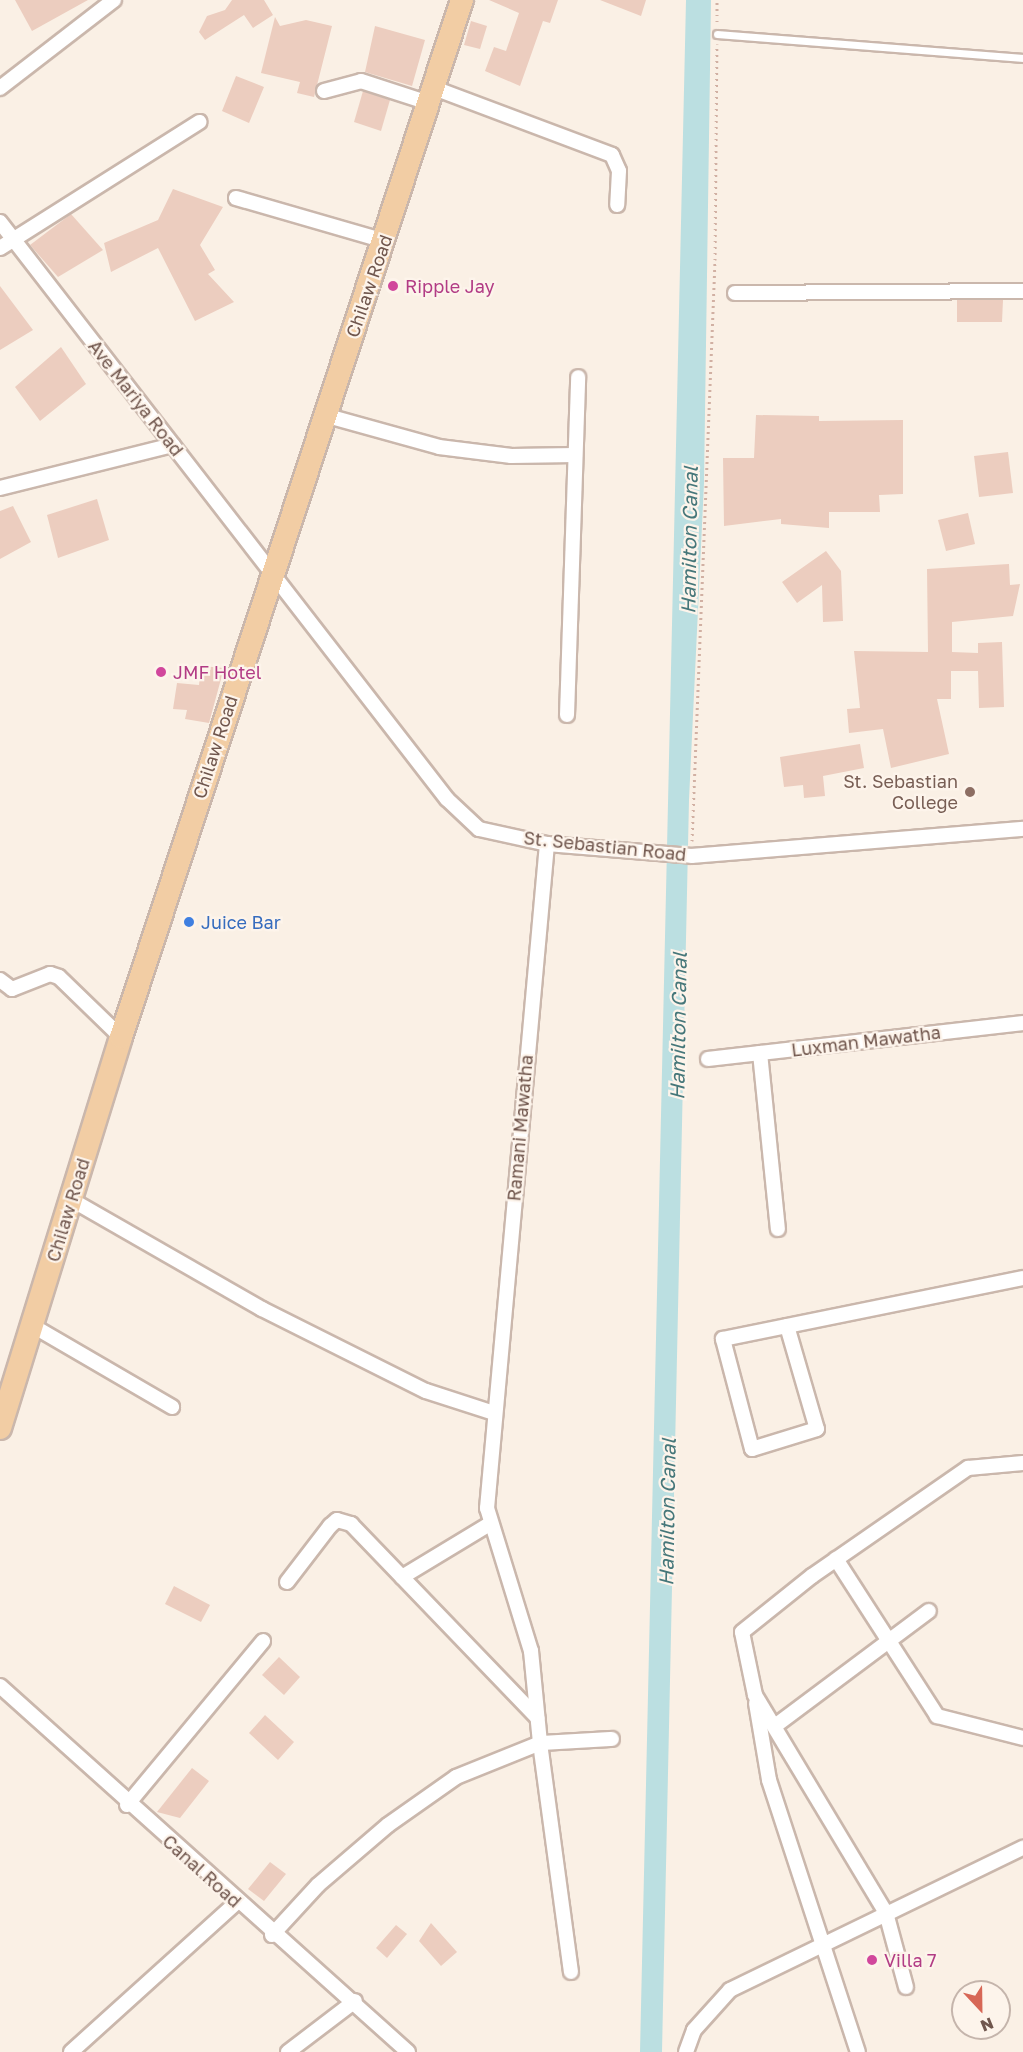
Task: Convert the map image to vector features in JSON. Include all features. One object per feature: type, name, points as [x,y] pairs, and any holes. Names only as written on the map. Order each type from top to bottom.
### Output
[{"type":"main road","name":"Chilaw Road","points":[[0,1428],[121,1037],[324,415],[385,241],[462,0]]},
{"type":"street","points":[[0,88],[114,0]]},
{"type":"street","points":[[324,91],[361,81],[432,95],[612,155],[619,171],[618,205]]},
{"type":"street","points":[[0,248],[199,122]]},
{"type":"street","points":[[236,198],[385,241]]},
{"type":"street","name":"Ave Mariya Road","points":[[0,222],[271,575]]},
{"type":"street","points":[[735,292],[1023,291]]},
{"type":"street","points":[[567,715],[578,377]]},
{"type":"street","points":[[324,415],[439,447],[511,456],[575,455]]},
{"type":"street","points":[[0,488],[172,445]]},
{"type":"street","name":"St. Sebastian Road","points":[[271,575],[447,799],[479,829],[547,844],[692,856],[1023,829]]},
{"type":"street","name":"Ramani Mawatha","points":[[547,844],[494,1413],[488,1525],[531,1651],[540,1743],[571,1972]]},
{"type":"street","points":[[0,980],[12,989],[50,974],[59,977],[121,1037]]},
{"type":"street","name":"Luxman Mawatha","points":[[708,1059],[1023,1023]]},
{"type":"street","points":[[760,1053],[778,1229]]},
{"type":"street","points":[[70,1199],[262,1310],[426,1392],[494,1413]]},
{"type":"street","points":[[787,1326],[817,1429],[752,1449],[723,1339],[1023,1278]]},
{"type":"street","points":[[33,1326],[172,1407]]},
{"type":"street","points":[[858,2052],[769,1780],[742,1632],[836,1559],[968,1468],[1023,1463]]},
{"type":"street","points":[[287,1582],[337,1520],[351,1524],[538,1718]]},
{"type":"street","points":[[402,1577],[488,1525]]},
{"type":"street","points":[[836,1559],[937,1716],[1023,1738]]},
{"type":"street","points":[[775,1726],[825,1693],[887,1639],[929,1611]]},
{"type":"street","points":[[127,1805],[262,1641]]},
{"type":"street","name":"Canal Road","points":[[0,1686],[127,1805],[272,1935],[355,2001],[408,2052]]},
{"type":"street","points":[[755,1695],[886,1913],[906,1987]]},
{"type":"street","points":[[272,1935],[318,1885],[408,1812],[456,1777],[540,1743],[612,1739]]},
{"type":"street","points":[[686,2052],[694,2030],[730,1990],[1023,1848]]},
{"type":"street","points":[[71,2052],[237,1902]]},
{"type":"street","points":[[288,2052],[355,2001]]},
{"type":"lane","points":[[717,34],[1023,58]]},
{"type":"path","points":[[692,856],[715,260],[717,0]]},
{"type":"water","name":"Hamilton Canal","points":[[686,0],[711,0],[704,483],[689,800],[662,2052],[640,2052]]},
{"type":"building","points":[[15,0],[88,0],[32,31]]},
{"type":"building","points":[[232,0],[264,0],[273,15],[253,28],[244,15],[205,40],[199,32],[207,16],[225,10]]},
{"type":"building","points":[[489,0],[558,0],[550,23],[543,21],[520,86],[485,71],[494,47],[506,51],[519,13]]},
{"type":"building","points":[[600,0],[646,0],[641,16]]},
{"type":"building","points":[[275,17],[280,26],[306,20],[332,26],[314,97],[297,93],[300,82],[261,73]]},
{"type":"building","points":[[471,21],[487,26],[480,49],[464,45]]},
{"type":"building","points":[[375,26],[425,40],[412,86],[365,72]]},
{"type":"building","points":[[236,76],[264,87],[249,123],[222,111]]},
{"type":"building","points":[[363,91],[390,100],[381,131],[354,122]]},
{"type":"building","points":[[173,189],[223,207],[200,245],[215,270],[208,274],[234,302],[195,321],[158,248],[111,272],[104,243],[158,220]]},
{"type":"building","points":[[71,214],[103,250],[58,277],[30,245]]},
{"type":"building","points":[[0,286],[33,330],[0,350]]},
{"type":"building","points":[[957,300],[1003,300],[1002,322],[957,322]]},
{"type":"building","points":[[61,347],[86,384],[40,421],[15,387]]},
{"type":"building","points":[[756,415],[819,416],[819,421],[903,420],[903,494],[879,495],[880,512],[829,512],[829,528],[781,524],[781,519],[724,526],[723,458],[754,458]]},
{"type":"building","points":[[1008,452],[1013,493],[979,497],[974,456]]},
{"type":"building","points":[[97,499],[109,540],[58,558],[47,515]]},
{"type":"building","points":[[13,506],[31,542],[0,559],[0,511]]},
{"type":"building","points":[[968,513],[975,544],[946,551],[938,520]]},
{"type":"building","points":[[826,551],[841,571],[843,621],[823,622],[822,585],[797,603],[782,582]]},
{"type":"building","points":[[1009,564],[1010,585],[1020,584],[1013,616],[952,622],[952,652],[978,653],[978,643],[1002,642],[1004,707],[979,708],[978,671],[951,671],[951,699],[937,699],[949,754],[891,768],[883,729],[849,733],[847,709],[860,708],[854,651],[928,652],[927,569]]},
{"type":"building","points":[[201,666],[224,668],[209,723],[185,719],[187,710],[173,709],[177,683],[199,685]]},
{"type":"building","points":[[860,744],[864,768],[823,776],[825,796],[804,798],[803,785],[784,787],[780,757]]},
{"type":"building","points":[[174,1586],[210,1605],[201,1622],[165,1604]]},
{"type":"building","points":[[279,1657],[300,1677],[284,1695],[262,1675]]},
{"type":"building","points":[[265,1715],[294,1742],[278,1760],[249,1733]]},
{"type":"building","points":[[192,1768],[209,1781],[180,1818],[157,1812]]},
{"type":"building","points":[[270,1862],[286,1874],[264,1901],[248,1889]]},
{"type":"building","points":[[431,1923],[457,1952],[441,1966],[419,1941]]},
{"type":"building","points":[[396,1925],[407,1934],[387,1958],[376,1948]]},
{"type":"place","name":"Ripple Jay","points":[[393,286]]},
{"type":"place","name":"JMF Hotel","points":[[161,672]]},
{"type":"place","name":"St. Sebastian College","points":[[970,792]]},
{"type":"place","name":"Juice Bar","points":[[189,922]]},
{"type":"place","name":"Villa 7","points":[[872,1960]]}]
